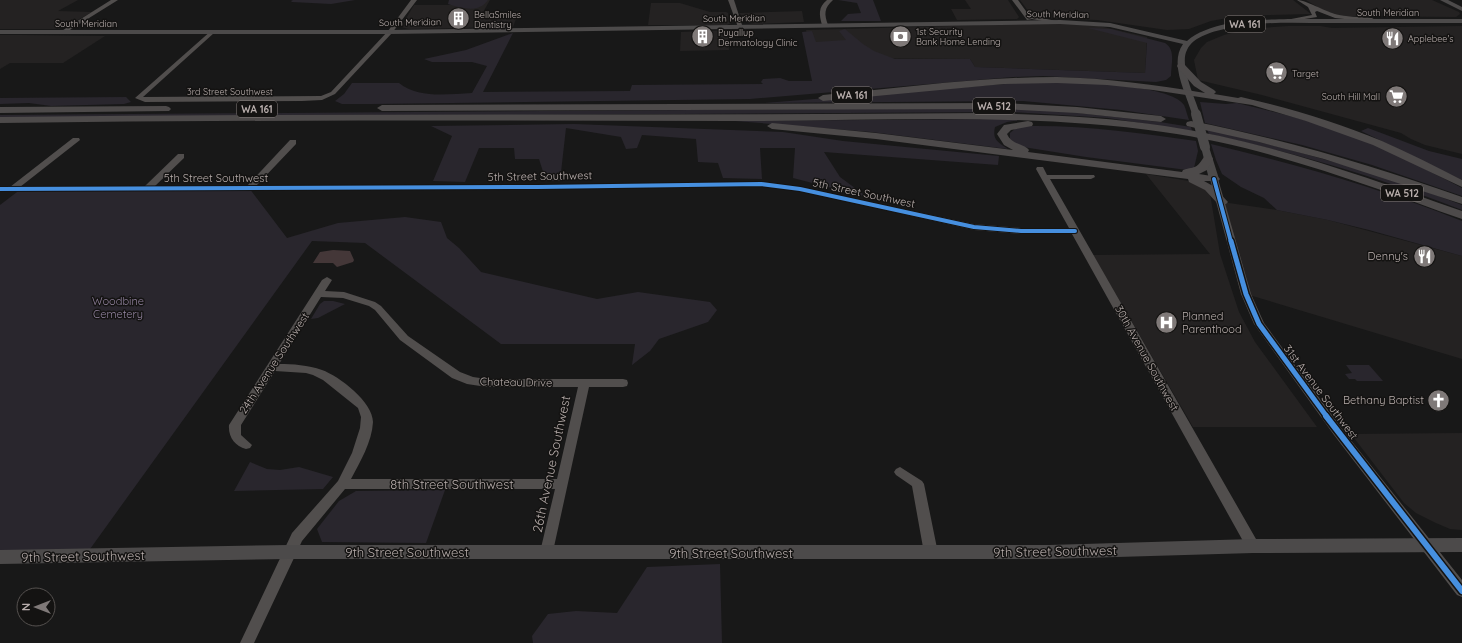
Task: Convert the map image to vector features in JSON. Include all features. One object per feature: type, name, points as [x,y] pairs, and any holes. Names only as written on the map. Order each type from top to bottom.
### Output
[{"type":"highway","points":[[1128,84],[1159,85],[1171,83],[1180,75],[1181,62]]},
{"type":"highway","points":[[1181,62],[1196,84],[1214,94],[1312,119],[1362,137],[1404,155],[1462,184]]},
{"type":"highway","name":"WA 161","points":[[0,110],[514,106],[752,102],[801,100],[1011,81],[1073,81],[1128,84],[1189,92]]},
{"type":"highway","points":[[1189,92],[1250,103]]},
{"type":"highway","name":"WA 512","points":[[514,106],[996,106],[1041,107],[1109,112],[1185,123],[1296,147],[1396,177],[1462,201]]},
{"type":"highway","name":"WA 512","points":[[510,117],[1028,116],[1102,122],[1165,129],[1217,139],[1293,158],[1381,186],[1462,215]]},
{"type":"highway","name":"WA 161","points":[[0,120],[274,117],[510,117],[762,125],[876,136],[1158,171],[1214,180]]},
{"type":"highway","points":[[1208,159],[1206,166],[1200,170],[1186,172],[1035,152],[1010,145],[1004,140],[1002,134],[1008,127],[1019,124],[1077,125],[1179,136],[1293,158]]},
{"type":"highway","points":[[1158,171],[1183,176],[1198,182],[1212,191],[1222,202]]},
{"type":"main road","points":[[1443,0],[1460,9]]},
{"type":"main road","points":[[1444,21],[1447,18],[1462,18]]},
{"type":"main road","name":"South Meridian","points":[[0,32],[390,32],[1060,22],[1110,25],[1188,43],[1207,32],[1241,24],[1332,21],[1462,21]]},
{"type":"main road","points":[[1144,33],[1176,36],[1207,32]]},
{"type":"main road","points":[[1144,33],[1174,45],[1178,51],[1181,62]]},
{"type":"main road","points":[[1181,62],[1183,50],[1188,43]]},
{"type":"main road","name":"31st Avenue Southwest","points":[[1181,62],[1214,180]]},
{"type":"main road","name":"9th Street Southwest","points":[[0,557],[288,552],[1049,552],[1253,546],[1462,545]]},
{"type":"street","points":[[63,32],[115,0]]},
{"type":"street","points":[[390,32],[414,0]]},
{"type":"street","points":[[731,0],[741,27]]},
{"type":"street","points":[[825,25],[822,8],[830,0]]},
{"type":"street","points":[[1015,0],[1031,22]]},
{"type":"street","points":[[1300,0],[1332,21]]},
{"type":"street","points":[[1310,7],[1338,17],[1387,21]]},
{"type":"street","points":[[1284,22],[1314,16],[1315,14],[1310,7]]},
{"type":"street","points":[[1026,15],[1036,19],[1060,22]]},
{"type":"street","name":"3rd Street Southwest","points":[[212,32],[140,94],[138,98],[320,98],[333,93],[390,32]]},
{"type":"street","points":[[12,189],[76,140]]},
{"type":"street","points":[[249,188],[293,142]]},
{"type":"street","points":[[147,188],[181,156]]},
{"type":"street","name":"30th Avenue Southwest","points":[[1092,177],[1042,173],[1253,546]]},
{"type":"street","name":"31st Avenue Southwest","points":[[1214,180],[1222,202],[1246,294],[1259,324],[1338,432],[1462,591]]},
{"type":"street","name":"5th Street Southwest","points":[[0,189],[761,184],[800,189],[974,227],[1021,231],[1075,231]]},
{"type":"street","name":"24th Avenue Southwest","points":[[246,445],[237,439],[235,434],[235,425],[327,280]]},
{"type":"street","name":"Chateau Drive","points":[[318,294],[344,295],[372,304],[378,308],[404,338],[463,378],[487,383],[623,383]]},
{"type":"street","points":[[247,643],[288,552],[300,532],[342,484],[366,429],[367,417],[364,408],[322,374],[305,369],[271,367]]},
{"type":"street","name":"26th Avenue Southwest","points":[[548,552],[584,383]]},
{"type":"street","points":[[900,472],[918,484],[931,552]]},
{"type":"street","name":"8th Street Southwest","points":[[342,484],[562,484]]},
{"type":"shaded area","points":[[0,0],[78,0],[58,11],[92,12],[65,27],[58,29],[0,29]]},
{"type":"shaded area","points":[[463,0],[490,0],[482,14],[516,19],[513,27],[409,29],[401,27],[414,5],[458,5]]},
{"type":"shaded area","points":[[965,0],[1008,0],[1019,17],[1017,19],[957,20],[951,9],[971,9]]},
{"type":"shaded area","points":[[1020,0],[1293,0],[1311,14],[1238,16],[1211,21],[1189,29],[1167,30],[1097,20],[1042,18],[1032,16]]},
{"type":"shaded area","points":[[1306,0],[1432,0],[1459,12],[1460,14],[1456,17],[1342,16],[1324,11]]},
{"type":"shaded area","points":[[651,3],[680,3],[710,12],[726,12],[728,13],[731,23],[727,25],[648,25]]},
{"type":"shaded area","points":[[802,11],[804,22],[755,24],[748,23],[739,13]]},
{"type":"shaded area","points":[[1061,23],[1099,26],[1147,37],[1145,73],[975,67],[970,59],[813,58],[806,30]]},
{"type":"shaded area","points":[[1288,26],[1320,26],[1332,28],[1462,26],[1462,154],[1425,145],[1401,133],[1262,95],[1198,80],[1194,60],[1201,48],[1207,42],[1224,35],[1247,29]]},
{"type":"shaded area","points":[[728,30],[729,50],[680,51],[681,32]]},
{"type":"shaded area","points":[[0,35],[105,36],[63,63],[10,63],[0,69]]},
{"type":"shaded area","points":[[1146,174],[1189,181],[1203,187],[1210,194],[1220,254],[1239,312],[1255,342],[1317,427],[1193,427],[1093,255],[1210,254]]},
{"type":"shaded area","points":[[1222,202],[1277,210],[1328,220],[1462,256],[1462,359],[1246,294]]},
{"type":"shaded area","points":[[333,250],[350,251],[354,260],[353,262],[337,267],[333,263],[313,263],[320,252]]},
{"type":"shaded area","points":[[1462,433],[1462,530],[1450,529],[1436,523],[1416,513],[1404,503],[1351,434]]},
{"type":"green space","points":[[355,0],[331,4],[291,1]]},
{"type":"green space","points":[[449,0],[488,0],[480,7],[470,9],[448,4]]},
{"type":"green space","points":[[838,0],[873,0],[881,21],[841,21],[848,14],[861,13],[857,3]]},
{"type":"green space","points":[[1088,28],[1111,29],[1165,43],[1171,49],[1172,53],[1171,76],[1166,80],[1156,82],[1043,76],[1013,77],[750,99],[372,104],[342,104],[335,101],[344,94],[352,83],[399,83],[415,91],[434,94],[472,93],[487,66],[472,62],[432,62],[424,59],[466,50],[513,33],[483,92],[630,91],[632,85],[763,84],[761,82],[763,79],[780,78],[789,81],[812,81],[802,32],[812,31],[816,42],[846,40],[839,31],[845,29],[874,51],[895,59],[970,59],[975,67],[1145,73],[1147,43]]},
{"type":"green space","points":[[1053,81],[1123,86],[1161,93],[1175,98],[1184,105],[1189,120],[1121,110],[1023,101],[764,103],[1017,83]]},
{"type":"green space","points":[[126,97],[131,102],[124,104],[51,106],[29,103],[0,104],[0,98]]},
{"type":"green space","points":[[1200,102],[1226,104],[1237,103],[1279,113],[1349,134],[1392,153],[1462,188],[1462,196],[1372,165],[1302,145],[1205,123]]},
{"type":"green space","points":[[1035,108],[1160,122],[1191,127],[1192,131],[1108,118],[1012,112],[0,118],[0,115]]},
{"type":"green space","points":[[1019,120],[1007,122],[995,127],[995,138],[1008,149],[871,132],[735,121]]},
{"type":"green space","points":[[574,124],[783,132],[843,141],[999,156],[998,165],[824,152],[840,177],[867,197],[793,178],[795,148],[760,148],[762,179],[723,178],[718,163],[698,162],[696,139],[642,135],[637,148],[626,149],[621,137],[566,128],[560,181],[546,181],[539,159],[515,159],[514,148],[479,148],[465,182],[433,181],[452,136],[431,126]]},
{"type":"green space","points":[[1027,126],[1091,128],[1196,141],[1198,151],[1194,168],[1187,170],[1086,157],[1023,147],[1010,139],[1010,133],[1016,128]]},
{"type":"green space","points":[[1368,128],[1429,151],[1462,159],[1462,180],[1361,131]]},
{"type":"green space","points":[[1207,129],[1368,172],[1462,205],[1462,210],[1369,176],[1273,149],[1209,134]]},
{"type":"green space","points":[[1211,144],[1275,160],[1369,187],[1462,221],[1462,256],[1369,230],[1277,210],[1264,198],[1241,187],[1222,174]]},
{"type":"green space","name":"Woodbine Cemetery","points":[[249,188],[287,238],[338,223],[405,217],[441,222],[447,238],[459,248],[481,272],[597,299],[638,292],[710,302],[717,310],[708,322],[659,339],[650,351],[632,365],[635,344],[501,344],[365,243],[312,241],[85,556],[0,557],[0,205],[21,189]]},
{"type":"green space","points":[[324,301],[333,301],[345,304],[318,318],[311,319],[320,304]]},
{"type":"green space","points":[[1346,365],[1369,365],[1383,381],[1357,381],[1355,379],[1349,379],[1345,374],[1352,373]]},
{"type":"green space","points":[[250,462],[267,469],[280,470],[299,467],[333,477],[323,489],[234,491]]},
{"type":"green space","points":[[445,490],[426,543],[322,542],[317,529],[339,501],[356,491]]},
{"type":"green space","points":[[720,564],[722,643],[533,643],[532,636],[548,614],[576,611],[617,613],[647,567]]},
{"type":"cycle path","points":[[1214,179],[1246,294],[1259,324],[1338,432],[1462,591]]},
{"type":"cycle path","points":[[0,189],[538,187],[761,184],[800,189],[974,227],[1021,231],[1075,231]]},
{"type":"place","name":"BellaSmiles Dentistry","points":[[459,19]]},
{"type":"place","name":"1st Security Bank Home Lending","points":[[900,36]]},
{"type":"place","name":"Puyallup Dermatology Clinic","points":[[702,37]]},
{"type":"place","name":"Applebee's","points":[[1392,38]]},
{"type":"place","name":"Target","points":[[1277,73]]},
{"type":"place","name":"South Hill Mall","points":[[1396,96]]},
{"type":"place","name":"Denny's","points":[[1424,256]]},
{"type":"place","name":"Planned Parenthood","points":[[1166,322]]},
{"type":"place","name":"Bethany Baptist","points":[[1439,400]]}]
